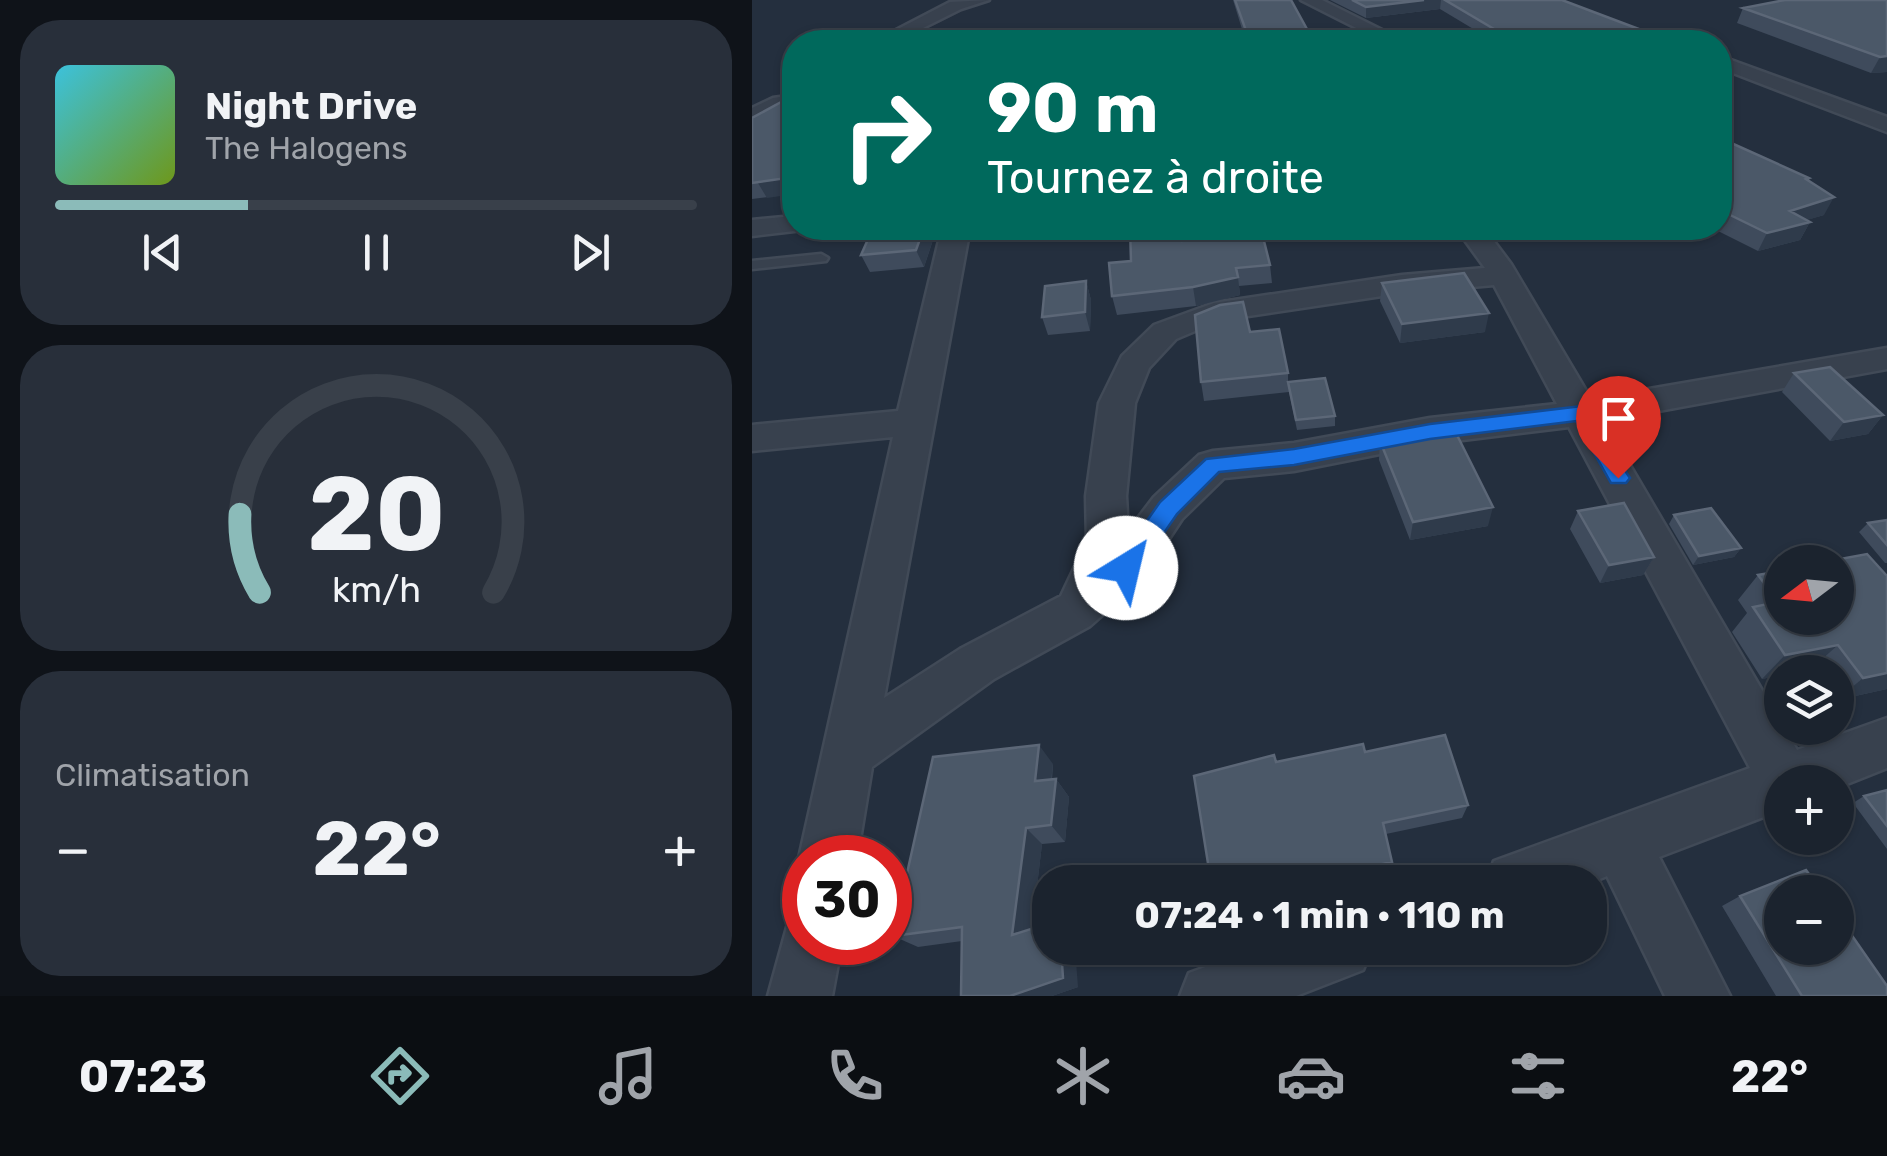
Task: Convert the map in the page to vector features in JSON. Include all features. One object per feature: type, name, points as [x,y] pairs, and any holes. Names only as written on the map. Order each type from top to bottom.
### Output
[{"type":"street","points":[[906,30],[956,5],[981,0]]},
{"type":"street","points":[[1309,0],[1372,30]]},
{"type":"street","points":[[1732,67],[1886,125]]},
{"type":"street","points":[[752,116],[782,102]]},
{"type":"street","points":[[752,228],[782,225]]},
{"type":"street","points":[[833,835],[953,240]]},
{"type":"street","points":[[1478,240],[1503,275],[1582,413],[1775,765]]},
{"type":"street","points":[[1074,612],[1108,542],[1106,496],[1117,402],[1134,364],[1166,332],[1214,312],[1402,284],[1503,275]]},
{"type":"street","points":[[849,752],[977,664],[1074,612],[1126,568],[1168,508],[1213,465],[1294,457],[1430,431],[1582,413],[1886,358]]},
{"type":"street","points":[[752,438],[914,422]]},
{"type":"street","points":[[1828,765],[1886,743]]},
{"type":"street","points":[[1561,865],[1764,789]]},
{"type":"street","points":[[1620,843],[1698,996]]},
{"type":"street","points":[[800,996],[806,965]]},
{"type":"street","points":[[1212,996],[1296,965]]},
{"type":"lane","points":[[752,265],[821,258]]},
{"type":"building","points":[[1235,0],[1291,0],[1307,30],[1246,30]]},
{"type":"building","points":[[1352,0],[1424,0],[1366,7]]},
{"type":"building","points":[[1445,0],[1562,0],[1641,30],[1496,30]]},
{"type":"building","points":[[1785,0],[1887,0],[1887,56],[1880,57],[1743,8]]},
{"type":"building","points":[[782,102],[782,179],[752,183],[752,118]]},
{"type":"building","points":[[1732,143],[1809,178],[1806,179],[1834,197],[1790,211],[1810,222],[1767,233],[1732,216]]},
{"type":"building","points":[[868,240],[920,240],[916,250],[861,255]]},
{"type":"building","points":[[1130,240],[1264,240],[1270,265],[1236,268],[1238,277],[1193,287],[1112,296],[1109,263],[1131,261]]},
{"type":"building","points":[[1464,273],[1489,313],[1402,324],[1382,283]]},
{"type":"building","points":[[1086,281],[1085,312],[1042,317],[1045,286]]},
{"type":"building","points":[[1243,302],[1250,332],[1279,329],[1288,373],[1201,382],[1195,315],[1220,305]]},
{"type":"building","points":[[1830,367],[1883,415],[1844,422],[1794,373]]},
{"type":"building","points":[[1325,378],[1335,416],[1296,420],[1288,382]]},
{"type":"building","points":[[1454,429],[1493,507],[1413,522],[1380,441]]},
{"type":"building","points":[[1624,503],[1654,557],[1609,565],[1578,511]]},
{"type":"building","points":[[1711,508],[1741,548],[1699,556],[1674,515]]},
{"type":"building","points":[[1887,520],[1887,545],[1868,523]]},
{"type":"building","points":[[1867,554],[1887,576],[1887,673],[1863,678],[1854,666],[1854,655],[1846,655],[1838,645],[1785,655],[1772,635],[1854,635],[1854,556]]},
{"type":"building","points":[[1764,605],[1764,624],[1753,607]]},
{"type":"building","points":[[1445,735],[1468,805],[1383,823],[1392,862],[1208,865],[1194,776],[1274,755],[1276,762],[1363,744],[1365,752]]},
{"type":"building","points":[[1039,745],[1035,781],[1056,779],[1051,825],[1026,828],[1012,935],[1032,929],[1032,965],[1062,965],[1063,978],[1010,996],[961,996],[962,927],[912,934],[912,851],[933,757]]},
{"type":"building","points":[[1887,790],[1887,826],[1864,796]]},
{"type":"building","points":[[1764,887],[1764,935],[1740,896]]},
{"type":"building","points":[[1854,938],[1887,986],[1887,996],[1802,996],[1783,965],[1854,965]]},
{"type":"route","points":[[1126,568],[1168,508],[1213,465],[1294,457],[1430,431],[1582,413],[1618,478]]}]
